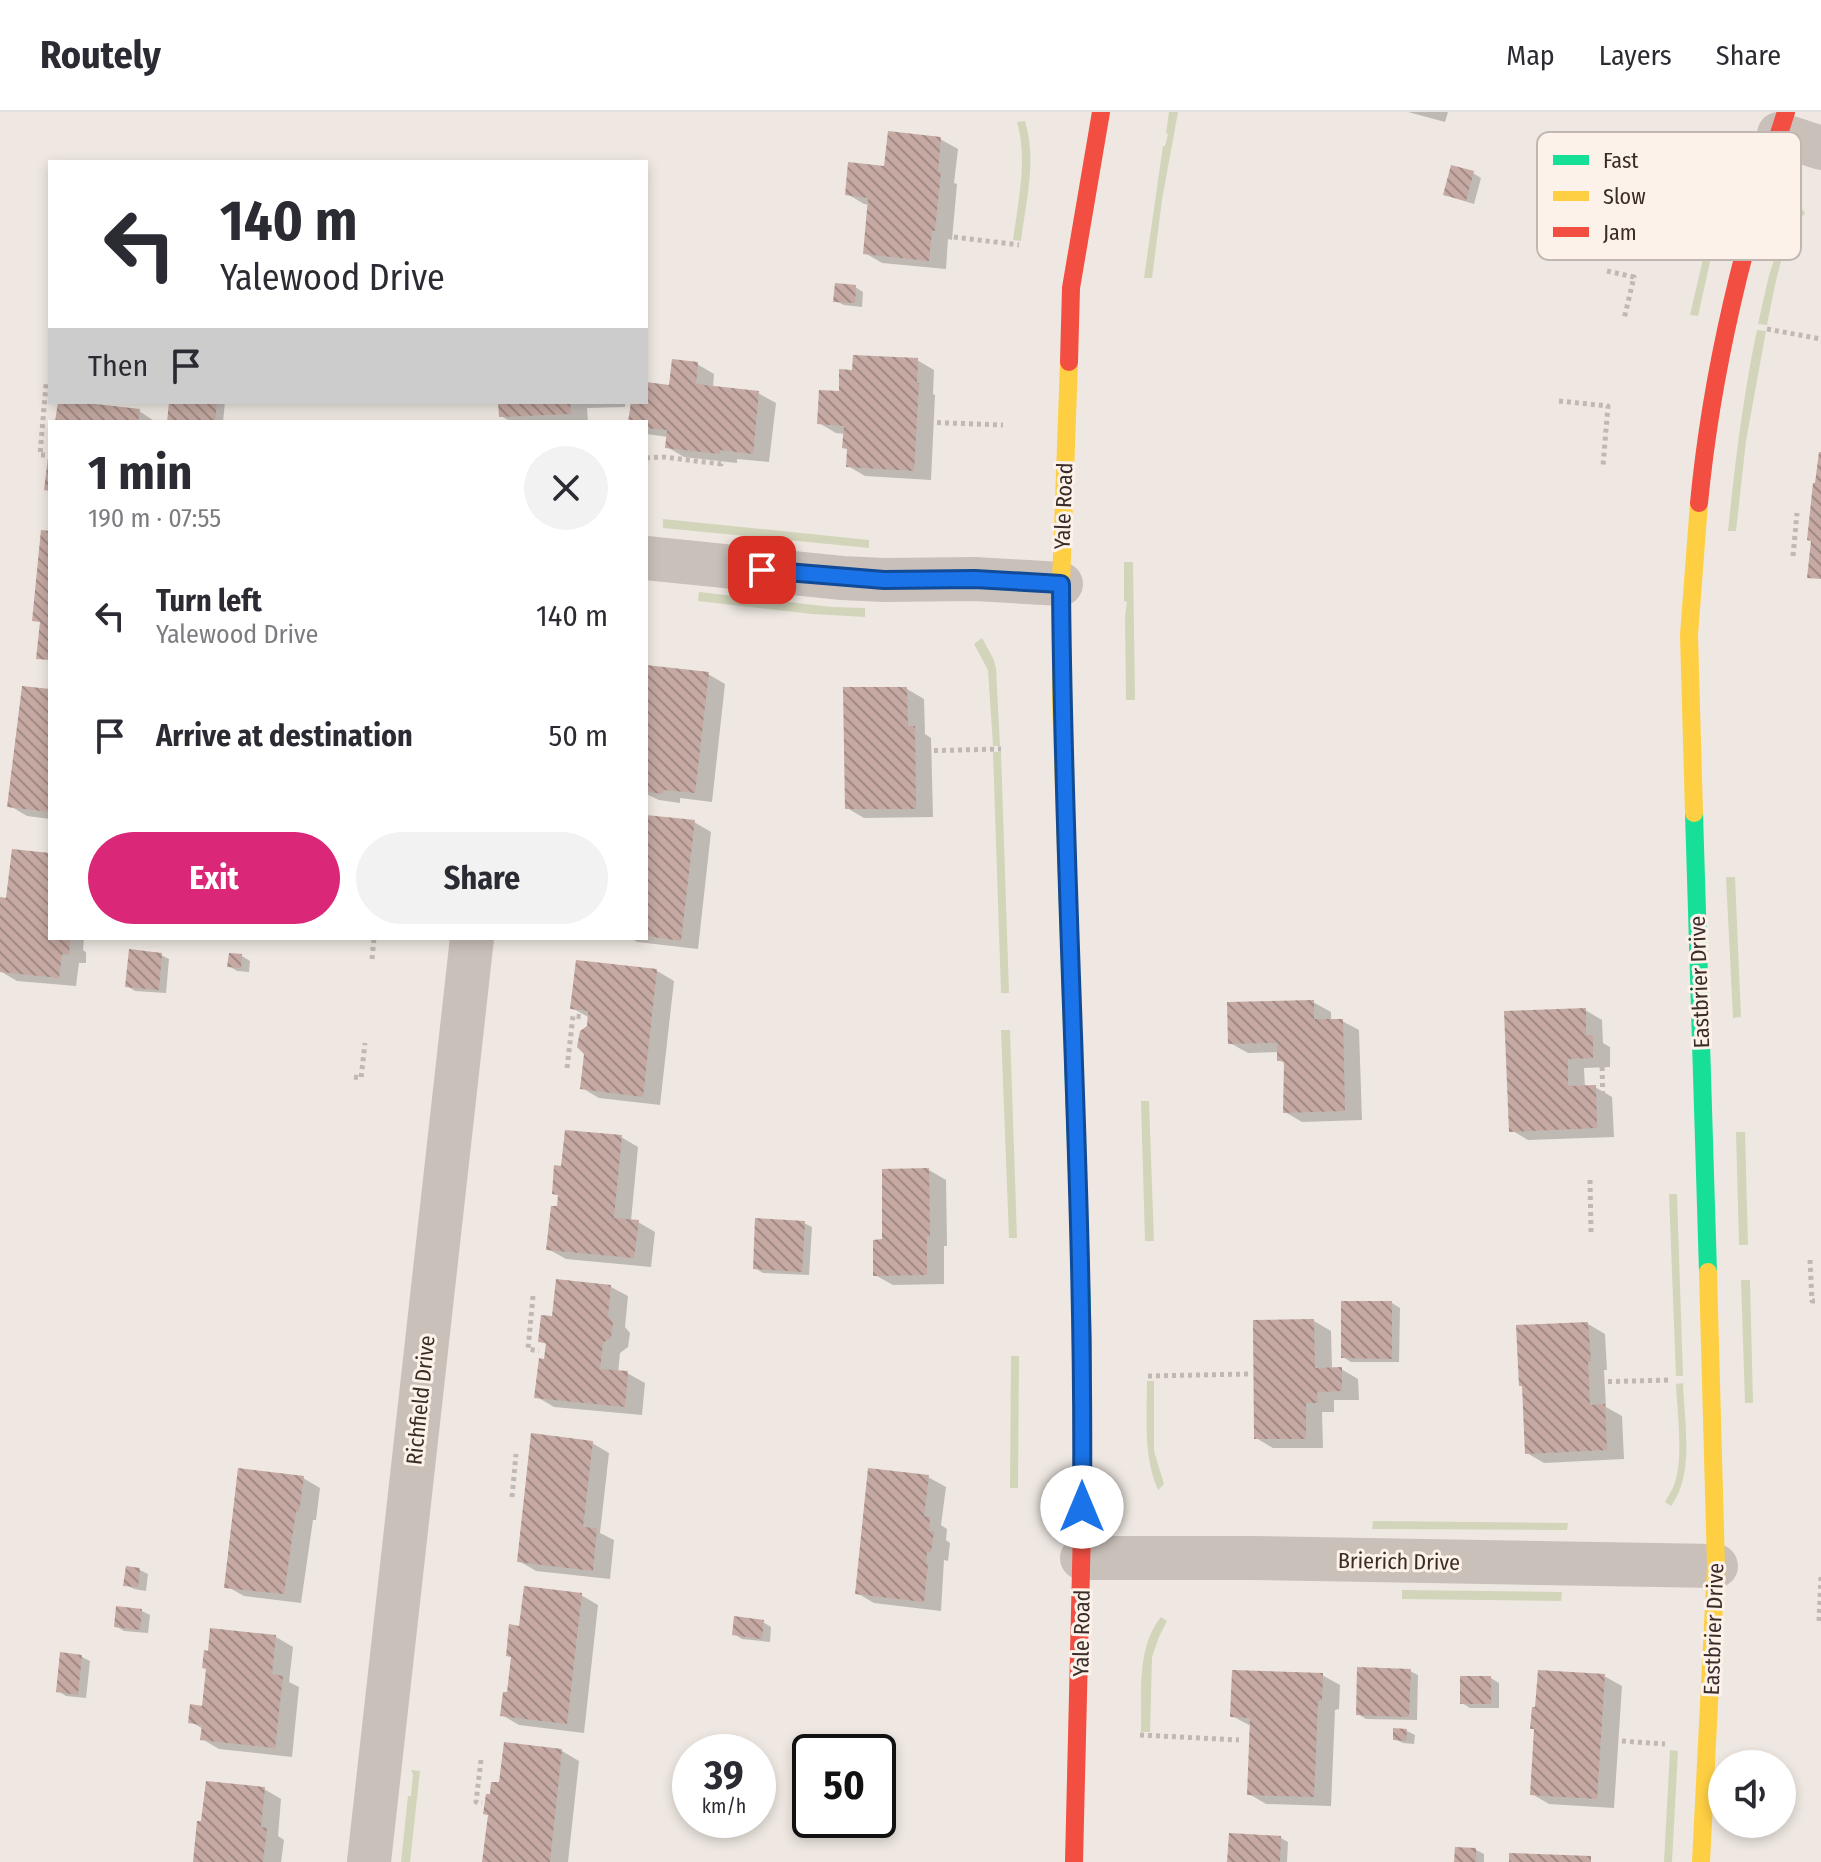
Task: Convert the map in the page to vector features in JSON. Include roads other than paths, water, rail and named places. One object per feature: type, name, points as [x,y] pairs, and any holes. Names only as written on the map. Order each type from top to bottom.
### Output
[{"type":"main road","name":"Yale Road","points":[[1074,1862],[1082,1558],[1083,1340],[1061,700],[1061,584],[1071,288],[1101,112]]},
{"type":"main road","name":"Eastbrier Drive","points":[[1701,1862],[1716,1566],[1689,635],[1694,547],[1711,401],[1741,260]]},
{"type":"street","points":[[1801,135],[1821,148]]},
{"type":"street","points":[[648,558],[842,578],[975,579],[1061,584]]},
{"type":"street","name":"Richfield Drive","points":[[369,1862],[472,940]]},
{"type":"street","name":"Brierich Drive","points":[[1082,1558],[1716,1566]]}]
